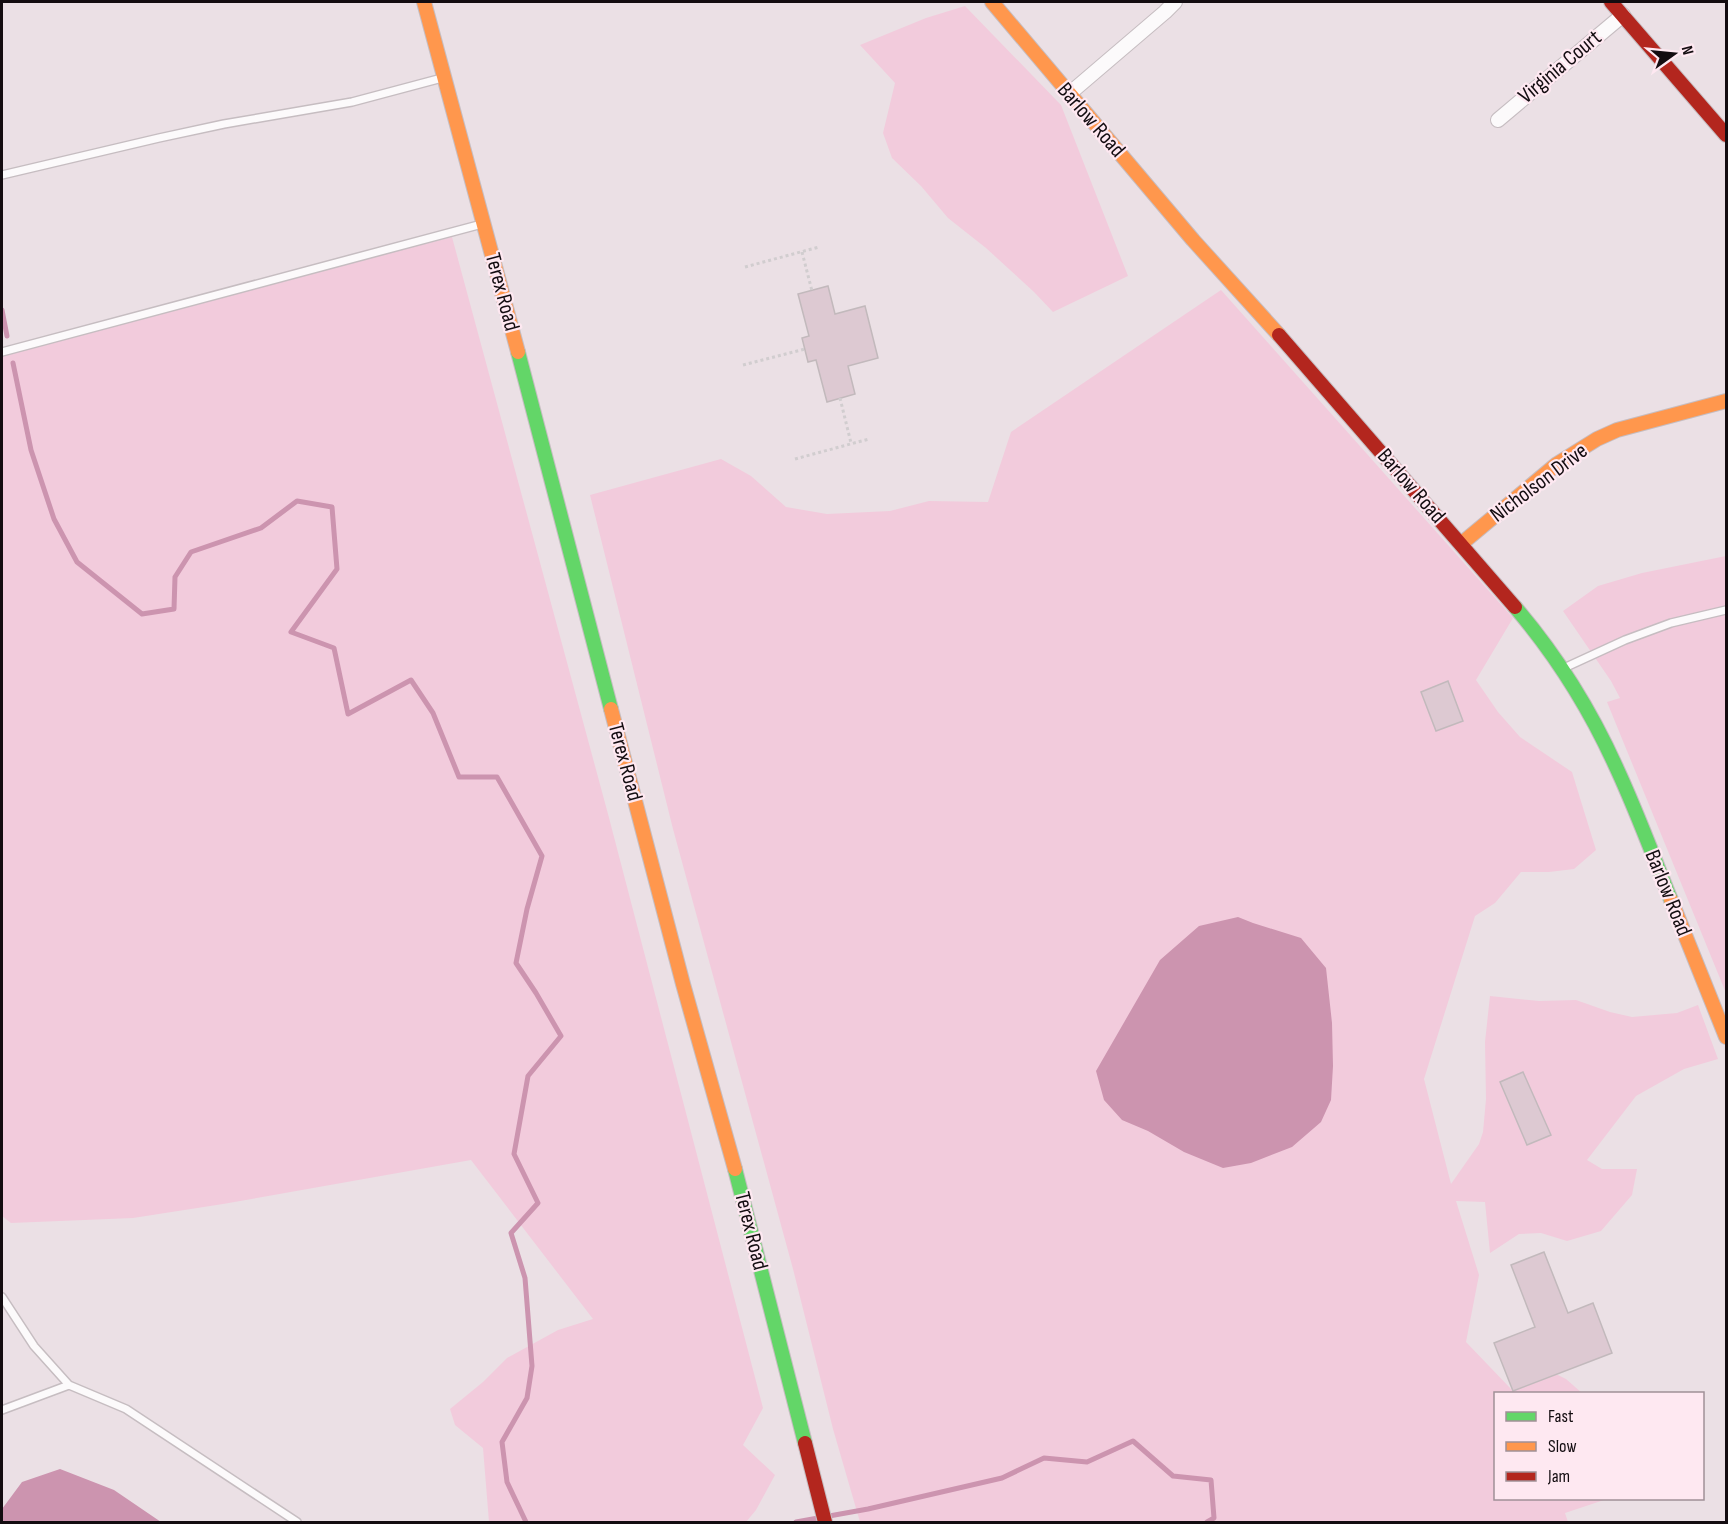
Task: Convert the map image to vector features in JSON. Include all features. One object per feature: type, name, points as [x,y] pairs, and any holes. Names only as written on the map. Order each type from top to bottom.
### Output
[{"type":"street","name":"Terex Road","points":[[424,2],[683,984],[731,1155],[825,1522]]},
{"type":"street","name":"Barlow Road","points":[[992,2],[1192,240],[1242,293],[1528,622],[1562,669],[1617,768],[1726,1036]]},
{"type":"street","points":[[1069,94],[1175,2]]},
{"type":"street","points":[[1611,2],[1726,135]]},
{"type":"street","name":"Virginia Court","points":[[1498,120],[1623,15]]},
{"type":"street","name":"Nicholson Drive","points":[[1461,544],[1557,464],[1598,439],[1617,430],[1726,401]]},
{"type":"lane","points":[[2,175],[181,133],[352,102],[444,77]]},
{"type":"lane","points":[[2,352],[484,223]]},
{"type":"lane","points":[[1562,669],[1625,639],[1671,623],[1726,610]]},
{"type":"lane","points":[[2,1297],[34,1346],[69,1385],[126,1409],[297,1522]]},
{"type":"lane","points":[[2,1410],[69,1385]]},
{"type":"path","points":[[745,267],[819,247]]},
{"type":"path","points":[[802,252],[812,291]]},
{"type":"path","points":[[743,365],[805,349]]},
{"type":"path","points":[[840,398],[851,444]]},
{"type":"path","points":[[795,459],[869,439]]},
{"type":"shaded area","points":[[965,6],[1061,105],[1128,276],[1053,312],[986,248],[948,218],[921,186],[892,158],[883,133],[895,83],[860,45],[926,18]]},
{"type":"shaded area","points":[[452,237],[608,814],[763,1408],[743,1445],[775,1475],[756,1510],[746,1522],[489,1522],[483,1448],[455,1425],[450,1409],[483,1382],[507,1358],[558,1330],[593,1319],[471,1160],[133,1218],[11,1223],[2,1216],[2,352]]},
{"type":"shaded area","points":[[1221,290],[1513,618],[1476,680],[1498,712],[1520,737],[1572,772],[1596,850],[1574,869],[1521,872],[1495,903],[1475,916],[1424,1079],[1451,1184],[1479,1144],[1483,1132],[1486,1099],[1485,1042],[1490,996],[1539,1001],[1576,1000],[1632,1017],[1677,1013],[1698,1005],[1718,1059],[1684,1069],[1636,1096],[1587,1160],[1602,1169],[1637,1169],[1632,1195],[1601,1231],[1567,1241],[1541,1233],[1519,1234],[1490,1253],[1485,1202],[1456,1201],[1479,1275],[1466,1342],[1512,1390],[1556,1374],[1566,1379],[1581,1392],[1494,1392],[1494,1500],[1604,1500],[1565,1513],[1568,1522],[860,1522],[833,1429],[793,1269],[673,829],[590,495],[721,459],[751,476],[786,507],[827,514],[890,511],[929,501],[988,502],[1011,432]]},
{"type":"shaded area","points":[[1726,556],[1726,993],[1607,702],[1620,698],[1563,611],[1598,586],[1642,573]]},
{"type":"shaded area","points":[[1238,917],[1301,938],[1326,968],[1332,1023],[1331,1100],[1321,1122],[1292,1147],[1251,1163],[1223,1168],[1184,1152],[1148,1131],[1122,1120],[1104,1100],[1096,1071],[1160,960],[1199,926]]},
{"type":"shaded area","points":[[60,1469],[114,1490],[161,1522],[2,1522],[2,1509],[22,1482]]},
{"type":"building","points":[[828,286],[835,314],[865,306],[878,358],[848,366],[855,394],[827,402],[816,360],[808,362],[802,338],[809,336],[798,294]]},
{"type":"building","points":[[1448,681],[1463,721],[1436,731],[1421,692]]},
{"type":"building","points":[[1523,1072],[1551,1135],[1527,1145],[1500,1082]]},
{"type":"building","points":[[1544,1252],[1568,1313],[1593,1303],[1612,1353],[1513,1391],[1494,1343],[1535,1327],[1511,1265]]},
{"type":"waterway","points":[[2,310],[7,336]]},
{"type":"waterway","points":[[13,363],[31,450],[54,519],[77,562],[142,614],[174,609],[175,577],[191,552],[261,528],[297,501],[332,507],[337,569],[291,632],[334,648],[348,714],[411,680],[433,713],[459,777],[497,777],[542,856],[527,909],[516,963],[561,1036],[528,1076],[514,1154],[538,1203],[511,1233],[525,1278],[532,1366],[527,1398],[502,1442],[507,1482],[526,1522]]},
{"type":"waterway","points":[[796,1522],[868,1509],[1002,1478],[1044,1458],[1087,1462],[1133,1441],[1173,1476],[1211,1480],[1214,1518],[1207,1522]]},
{"type":"traffic: fast","points":[[518,352],[611,709]]},
{"type":"traffic: fast","points":[[1515,607],[1572,684],[1596,726],[1631,801],[1671,900]]},
{"type":"traffic: fast","points":[[735,1169],[805,1443]]},
{"type":"traffic: slow","points":[[424,2],[518,352]]},
{"type":"traffic: slow","points":[[992,2],[1193,240],[1279,335]]},
{"type":"traffic: slow","points":[[1461,544],[1557,464],[1597,439],[1617,430],[1726,401]]},
{"type":"traffic: slow","points":[[611,709],[683,984],[735,1169]]},
{"type":"traffic: slow","points":[[1671,900],[1726,1037]]},
{"type":"traffic: jam","points":[[1611,2],[1726,135]]},
{"type":"traffic: jam","points":[[1279,335],[1515,607]]},
{"type":"traffic: jam","points":[[805,1443],[825,1522]]}]
